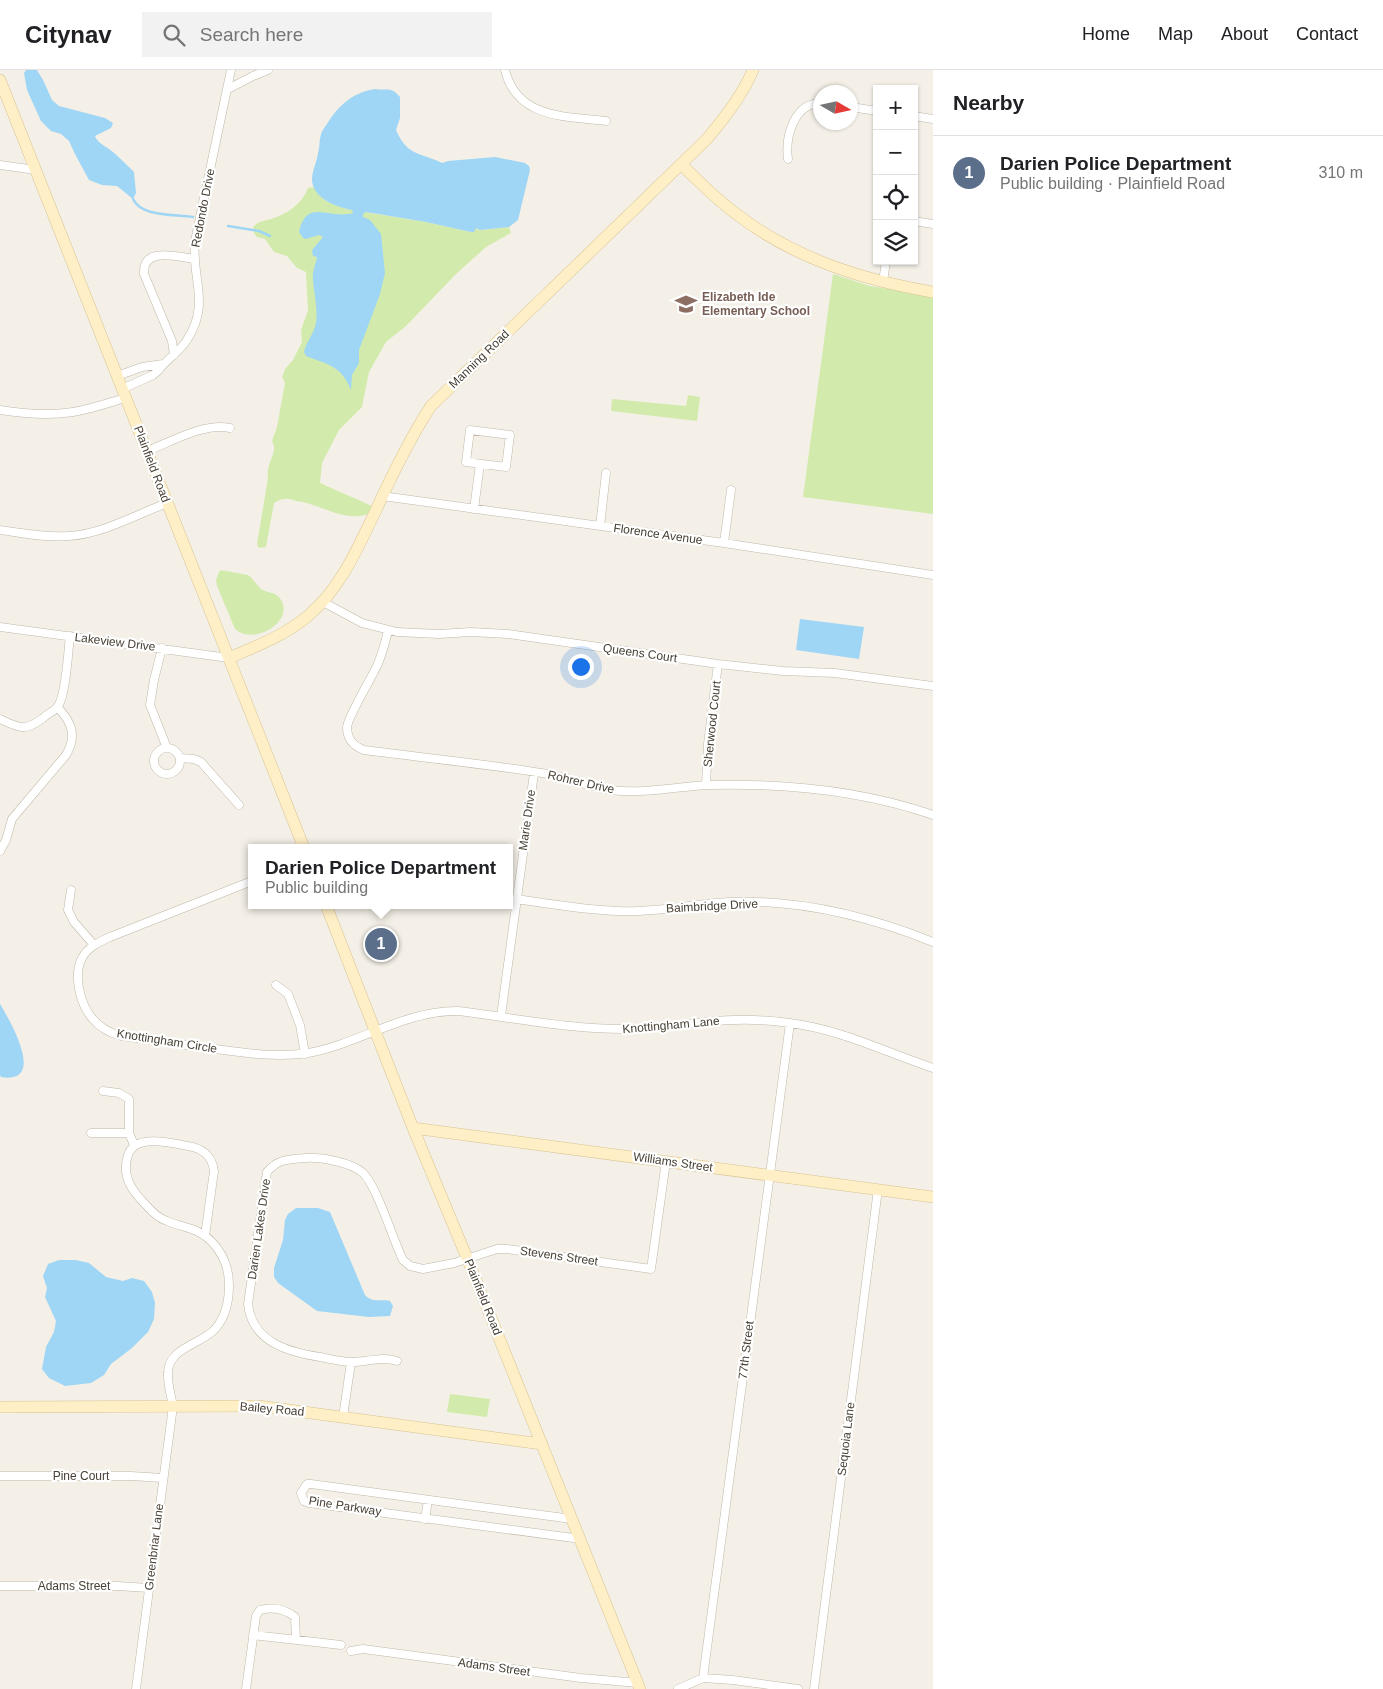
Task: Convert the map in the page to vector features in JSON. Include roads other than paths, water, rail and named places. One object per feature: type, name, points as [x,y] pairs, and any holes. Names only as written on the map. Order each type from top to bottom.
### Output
[{"type":"street","name":"Redondo Drive","points":[[124,393],[153,375],[174,355],[187,341],[197,319],[200,294],[195,259],[195,241],[231,70]]},
{"type":"street","points":[[228,89],[268,70]]},
{"type":"street","points":[[505,70],[513,91],[530,106],[542,112],[606,121]]},
{"type":"street","name":"Manning Road","points":[[230,658],[284,633],[308,617],[323,602],[352,558],[422,419],[438,399],[707,139],[728,114],[747,85],[753,70]]},
{"type":"street","name":"Plainfield Road","points":[[0,80],[302,844]]},
{"type":"street","points":[[788,159],[786,147],[788,136],[805,106],[813,103]]},
{"type":"street","points":[[858,108],[873,110]]},
{"type":"street","points":[[918,116],[933,118]]},
{"type":"street","points":[[681,164],[719,201],[742,219],[775,240],[815,260],[843,271],[883,282],[933,292]]},
{"type":"street","points":[[0,165],[36,170]]},
{"type":"street","points":[[918,222],[933,224]]},
{"type":"street","points":[[174,355],[172,341],[144,274],[144,266],[150,257],[158,255],[195,259]]},
{"type":"street","points":[[883,282],[885,265]]},
{"type":"street","name":"Redondo Drive","points":[[117,376],[142,367],[163,364]]},
{"type":"street","points":[[0,410],[24,414],[59,414],[88,409],[124,393]]},
{"type":"street","points":[[146,452],[206,428],[220,426],[230,428]]},
{"type":"street","points":[[470,430],[510,435],[506,467],[480,464],[466,462],[470,430]]},
{"type":"street","points":[[474,509],[480,464]]},
{"type":"street","points":[[600,526],[606,473]]},
{"type":"street","points":[[724,543],[732,490]]},
{"type":"street","name":"Florence Avenue","points":[[382,496],[724,543],[933,575]]},
{"type":"street","points":[[0,530],[47,536],[78,535],[103,528],[167,503]]},
{"type":"street","name":"Queens Court","points":[[323,602],[351,618],[388,631],[439,634],[471,632],[508,634],[783,672],[835,673],[933,686]]},
{"type":"street","name":"Lakeview Drive","points":[[0,627],[230,658]]},
{"type":"street","name":"Rohrer Drive","points":[[388,631],[377,665],[348,724],[348,736],[354,745],[364,750],[549,774],[593,787],[620,791],[706,785],[769,784],[822,789],[875,799],[933,815]]},
{"type":"street","points":[[0,719],[14,726],[24,728],[35,724],[58,708],[63,692],[70,636]]},
{"type":"street","points":[[162,648],[150,705],[167,748]]},
{"type":"street","name":"Sherwood Court","points":[[706,785],[708,744],[718,664]]},
{"type":"street","points":[[0,851],[6,840],[12,819],[70,748],[73,735],[72,727],[58,708]]},
{"type":"street","points":[[167,748],[176,751],[180,758],[179,767],[173,772],[165,774],[158,770],[155,762],[156,754],[167,748]]},
{"type":"street","points":[[180,758],[194,759],[201,762],[239,805]]},
{"type":"street","name":"Marie Drive","points":[[501,1016],[534,773]]},
{"type":"street","name":"Knottingham Circle","points":[[248,883],[94,945],[79,964],[77,982],[91,1017],[109,1032],[122,1036],[253,1054],[305,1054],[342,1044],[375,1032]]},
{"type":"street","points":[[71,890],[68,910],[74,922],[94,945]]},
{"type":"street","name":"Baimbridge Drive","points":[[516,899],[618,912],[726,902],[785,904],[832,910],[866,918],[933,942]]},
{"type":"street","name":"Plainfield Road","points":[[328,909],[412,1128],[467,1258],[639,1686]]},
{"type":"street","points":[[276,985],[288,994],[300,1025],[305,1054]]},
{"type":"street","name":"Knottingham Lane","points":[[375,1032],[420,1015],[440,1011],[458,1011],[615,1030],[649,1029],[726,1021],[790,1023],[851,1037],[933,1068]]},
{"type":"street","name":"77th Street","points":[[704,1678],[790,1023]]},
{"type":"street","points":[[103,1091],[119,1093],[129,1099],[129,1133],[134,1146]]},
{"type":"street","name":"Williams Street","points":[[412,1128],[933,1197]]},
{"type":"street","points":[[91,1133],[129,1133]]},
{"type":"street","points":[[146,1141],[174,1144],[200,1149],[208,1155],[214,1165],[214,1172],[206,1236],[193,1228],[160,1218],[136,1195],[129,1186],[126,1172],[128,1154],[134,1146],[146,1141]]},
{"type":"street","name":"Darien Lakes Drive","points":[[397,1362],[390,1359],[351,1362],[295,1353],[266,1338],[256,1329],[249,1317],[248,1304],[267,1172],[274,1164],[282,1160],[313,1157],[325,1158],[355,1168],[369,1180],[406,1264],[417,1269],[423,1269],[467,1258]]},
{"type":"street","name":"Stevens Street","points":[[467,1258],[497,1248],[651,1269],[666,1162]]},
{"type":"street","name":"Sequoia Lane","points":[[814,1689],[878,1190]]},
{"type":"street","name":"Greenbriar Lane","points":[[136,1689],[173,1406],[168,1373],[173,1359],[180,1351],[206,1337],[215,1329],[224,1316],[226,1308],[229,1284],[227,1267],[220,1252],[206,1236]]},
{"type":"street","points":[[344,1417],[351,1362]]},
{"type":"street","name":"Bailey Road","points":[[0,1407],[260,1406],[542,1444]]},
{"type":"street","name":"Pine Court","points":[[0,1476],[131,1476],[163,1478]]},
{"type":"street","name":"Pine Parkway","points":[[572,1519],[311,1484],[307,1484],[301,1493],[304,1500],[309,1503],[581,1539]]},
{"type":"street","points":[[425,1519],[428,1500]]},
{"type":"street","name":"Adams Street","points":[[0,1586],[117,1586],[149,1588]]},
{"type":"street","points":[[246,1689],[256,1616],[260,1610],[268,1608],[288,1612],[295,1617],[296,1640]]},
{"type":"street","points":[[253,1634],[341,1645]]},
{"type":"street","name":"Adams Street","points":[[351,1651],[363,1649],[639,1686]]},
{"type":"street","points":[[678,1689],[704,1678],[798,1689]]},
{"type":"water","points":[[26,70],[37,70],[52,100],[59,106],[105,118],[113,123],[111,128],[95,136],[100,143],[113,152],[134,172],[136,193],[133,199],[117,186],[102,185],[89,180],[69,141],[61,134],[51,131],[41,121],[27,90],[24,73]]},
{"type":"water","points":[[375,89],[391,90],[400,97],[400,118],[396,130],[405,145],[415,152],[442,163],[495,157],[525,163],[529,166],[530,170],[518,220],[509,227],[480,230],[476,228],[474,232],[471,232],[366,212],[363,214],[363,217],[370,220],[381,234],[385,273],[380,294],[359,350],[359,363],[352,375],[351,390],[343,375],[333,367],[306,356],[304,352],[315,327],[316,318],[313,277],[317,257],[313,256],[312,250],[323,237],[319,235],[306,239],[299,232],[307,215],[313,212],[353,213],[352,210],[340,207],[321,197],[313,187],[313,173],[321,133],[332,117],[341,106],[359,93]]},
{"type":"water","points":[[800,619],[864,627],[859,659],[796,650]]},
{"type":"water","points":[[0,1004],[11,1023],[22,1049],[24,1061],[22,1071],[15,1077],[1,1077],[0,1075]]},
{"type":"water","points":[[296,1208],[318,1208],[330,1212],[365,1295],[373,1300],[390,1301],[393,1306],[390,1316],[369,1317],[317,1311],[278,1283],[274,1277],[274,1268],[283,1240],[285,1220],[288,1214]]},
{"type":"water","points":[[59,1260],[76,1260],[89,1263],[106,1277],[123,1281],[132,1278],[144,1281],[152,1292],[155,1303],[154,1319],[148,1332],[132,1348],[111,1364],[104,1375],[91,1383],[65,1386],[49,1378],[42,1369],[46,1347],[54,1332],[56,1321],[45,1297],[47,1288],[43,1276],[48,1264]]},
{"type":"waterway","points":[[133,199],[137,205],[151,212],[193,217]]},
{"type":"waterway","points":[[228,226],[259,231],[270,236]]},
{"type":"place","name":"Elizabeth Ide Elementary School","points":[[686,304]]},
{"type":"place","name":"Darien Police Department","points":[[381,944]]}]
